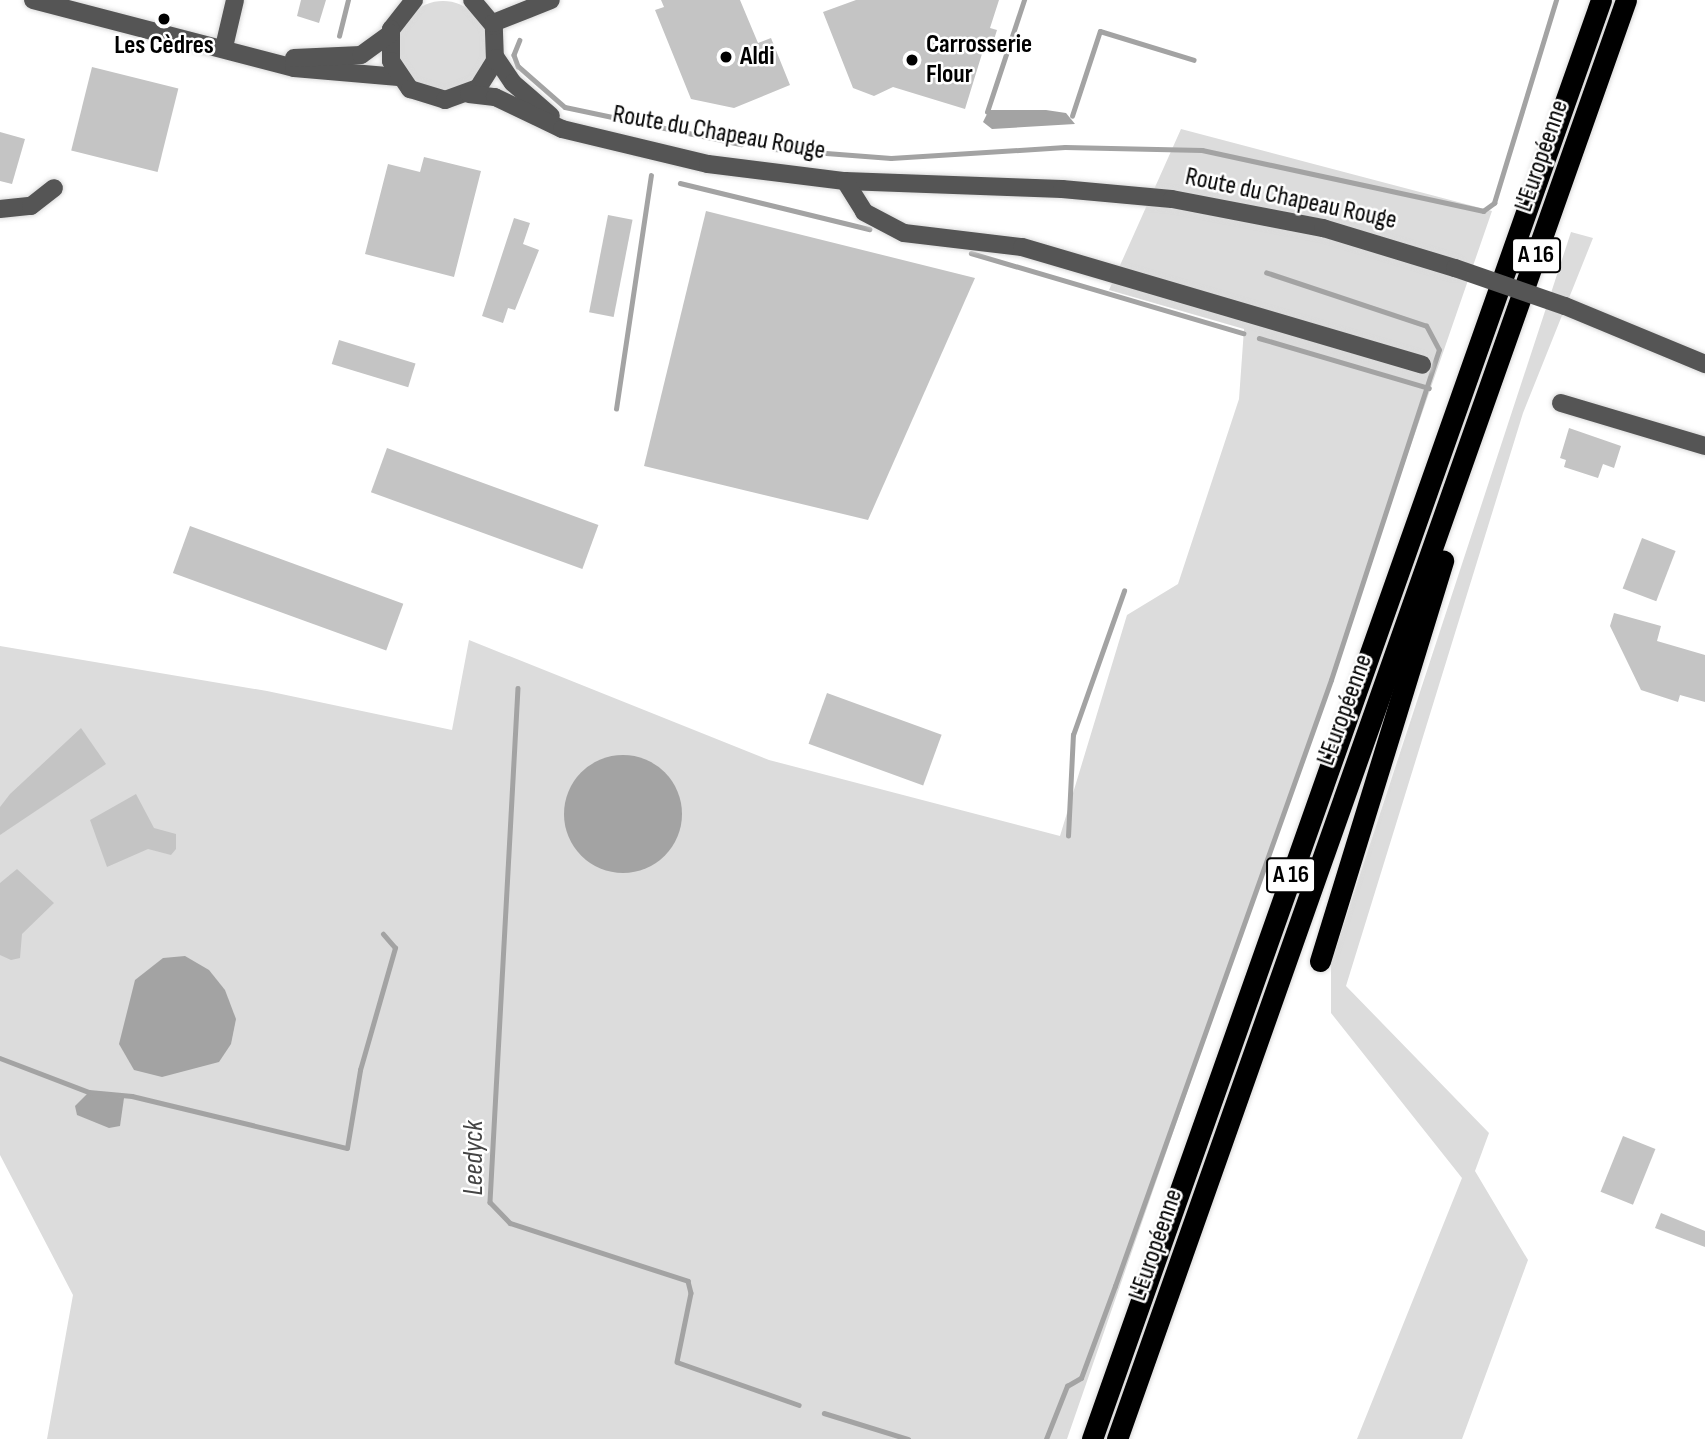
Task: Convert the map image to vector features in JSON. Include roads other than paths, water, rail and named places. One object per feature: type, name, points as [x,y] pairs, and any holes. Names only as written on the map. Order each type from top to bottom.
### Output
[{"type":"highway","name":"L'Européenne","points":[[1092,1439],[1601,0]]},
{"type":"highway","name":"L'Européenne","points":[[1117,1439],[1626,0]]},
{"type":"highway","points":[[1320,961],[1540,243]]},
{"type":"street","points":[[33,0],[223,47],[302,70],[399,77],[389,54],[391,33]]},
{"type":"street","points":[[223,47],[235,0]]},
{"type":"street","points":[[223,47],[339,59],[368,52],[391,33],[414,0]]},
{"type":"street","points":[[493,23],[551,0]]},
{"type":"street","points":[[470,94],[488,77],[496,58],[493,23],[474,1]]},
{"type":"street","name":"Route du Chapeau Rouge","points":[[496,58],[534,103],[585,135]]},
{"type":"street","name":"Route du Chapeau Rouge","points":[[399,77],[430,99],[470,94],[495,97],[585,135],[708,164],[845,181],[1048,188],[1172,199],[1332,230],[1565,306],[1705,364]]},
{"type":"street","name":"Route du Chapeau Rouge","points":[[845,181],[864,212],[904,233],[1022,247],[1422,365]]},
{"type":"street","points":[[0,209],[31,206],[54,188]]},
{"type":"street","points":[[1560,403],[1705,446]]},
{"type":"waterway","points":[[339,36],[348,0]]},
{"type":"waterway","points":[[987,112],[1024,0]]},
{"type":"waterway","points":[[774,149],[891,158],[1065,147],[1202,150],[1483,211],[1494,203],[1556,0]]},
{"type":"waterway","points":[[1072,116],[1100,31],[1194,60]]},
{"type":"waterway","points":[[520,40],[514,55],[518,66],[565,107],[741,144]]},
{"type":"waterway","points":[[616,409],[651,176]]},
{"type":"waterway","points":[[680,183],[869,229]]},
{"type":"waterway","points":[[971,253],[1243,333]]},
{"type":"waterway","points":[[1046,1439],[1067,1386],[1081,1378],[1115,1286],[1331,680],[1439,350],[1426,326],[1267,273]]},
{"type":"waterway","points":[[1259,338],[1429,388]]},
{"type":"waterway","points":[[1068,836],[1073,735],[1124,591]]},
{"type":"waterway","name":"Leedyck","points":[[518,688],[490,1202],[510,1223],[688,1281],[691,1293],[677,1362],[799,1405]]},
{"type":"waterway","points":[[0,1058],[89,1092],[132,1096],[347,1148],[360,1070],[395,948],[383,934]]},
{"type":"waterway","name":"Leedyck","points":[[824,1413],[908,1439]]},
{"type":"place","name":"Les Cèdres","points":[[164,19]]},
{"type":"place","name":"Aldi","points":[[726,57]]},
{"type":"place","name":"Carrosserie Flour","points":[[912,60]]}]
